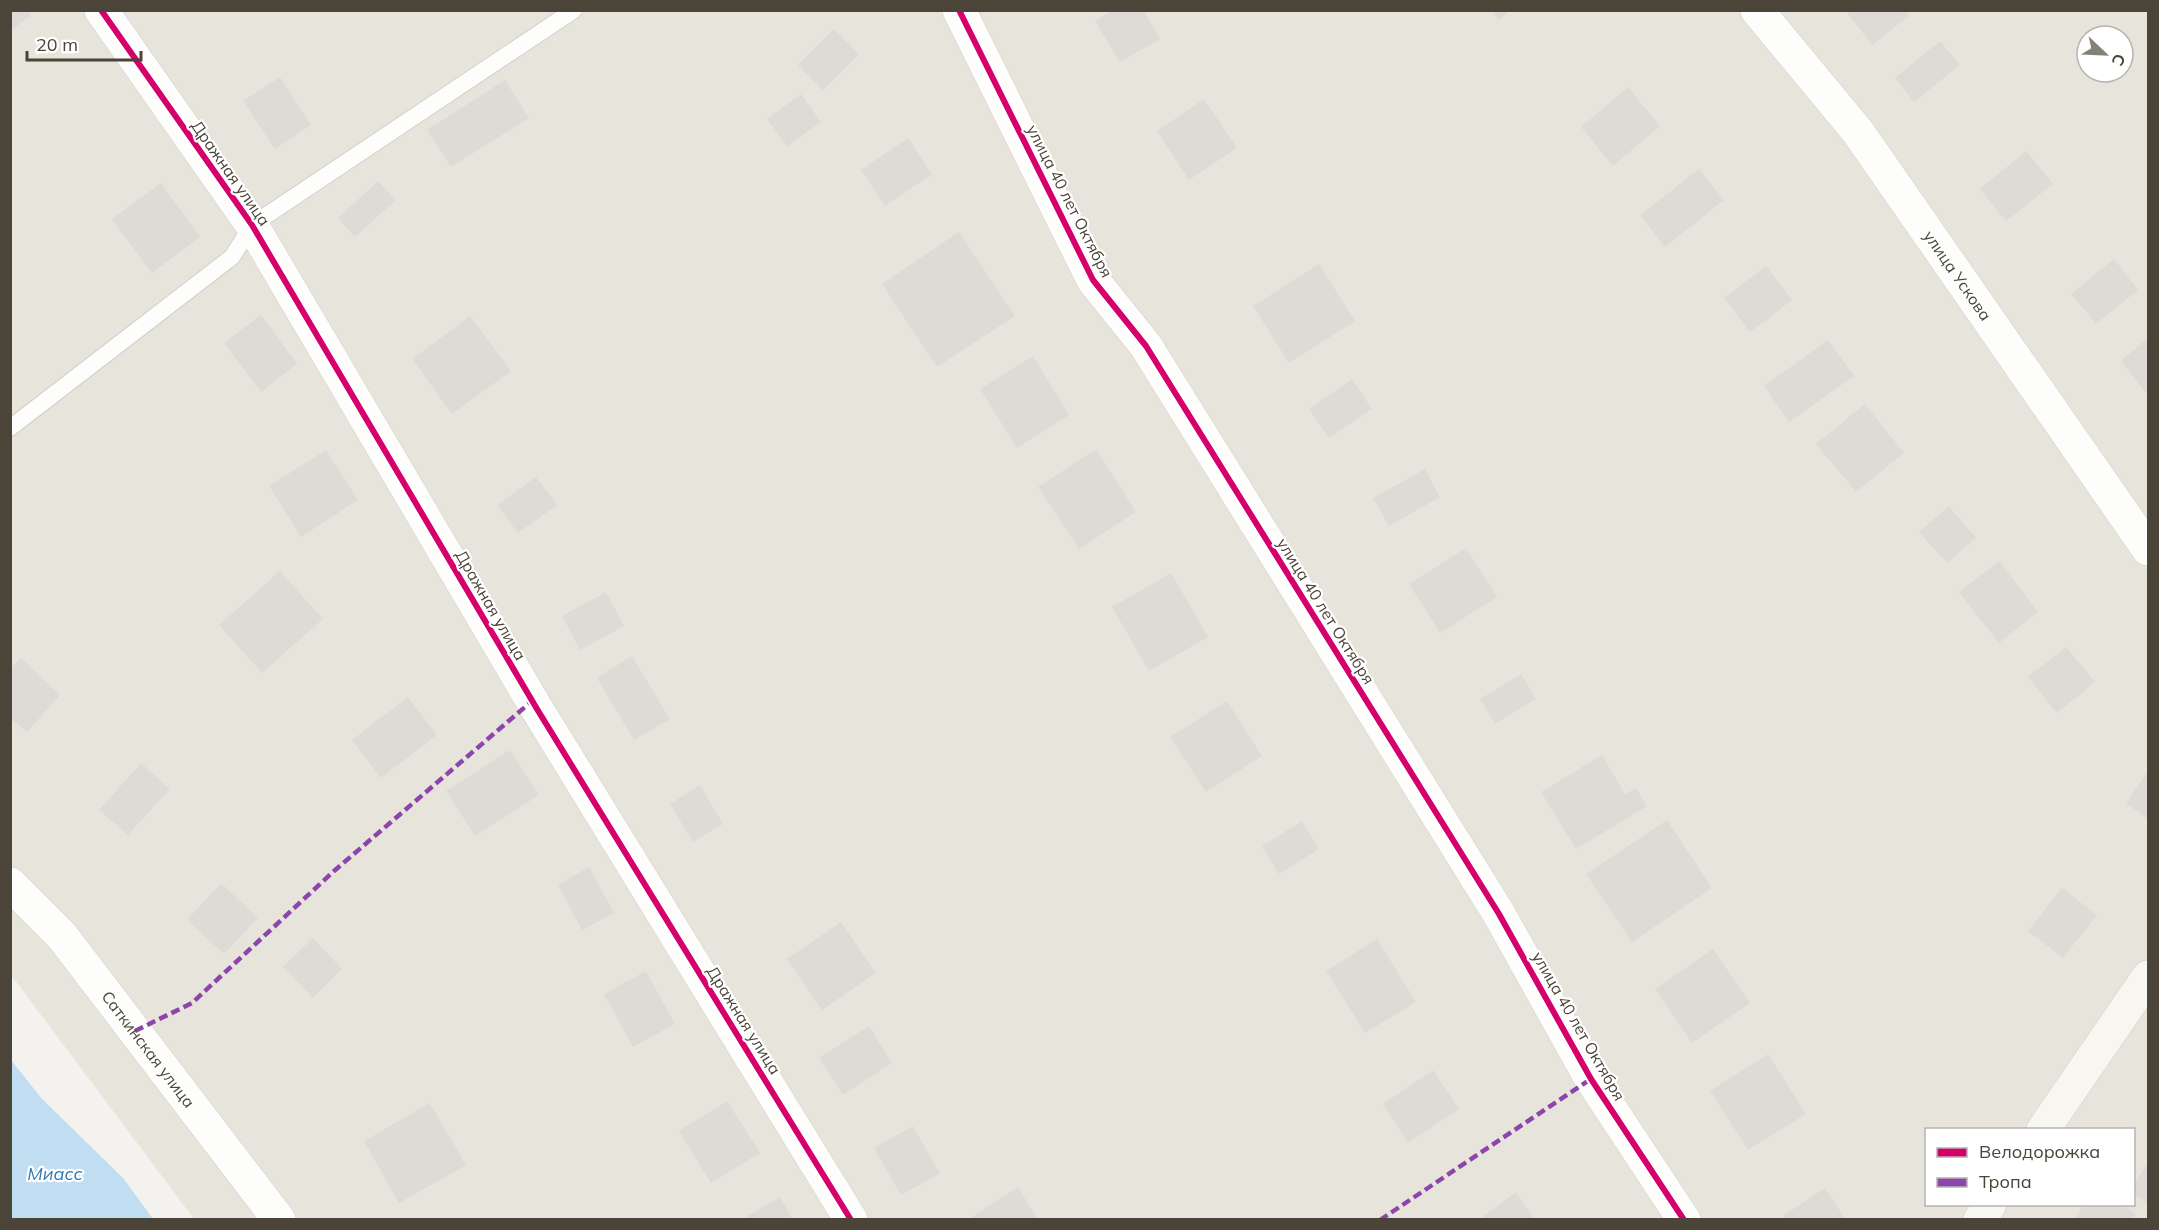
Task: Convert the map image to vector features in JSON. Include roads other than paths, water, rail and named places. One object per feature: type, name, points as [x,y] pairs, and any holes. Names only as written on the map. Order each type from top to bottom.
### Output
[{"type":"street","name":"Дражная улица","points":[[101,10],[252,225],[537,709],[851,1220]]},
{"type":"street","name":"улица 40 лет Октября","points":[[959,10],[1093,280],[1146,346],[1499,914],[1592,1079],[1684,1220]]},
{"type":"street","name":"улица Ускова","points":[[1757,10],[1858,132],[2148,549]]},
{"type":"street","name":"Саткинская улица","points":[[10,884],[62,936],[279,1220]]},
{"type":"street","points":[[2044,1128],[2148,977]]},
{"type":"street","points":[[1980,1220],[1989,1206]]},
{"type":"lane","points":[[10,428],[232,257],[252,225],[574,10]]},
{"type":"water","name":"Миасс","points":[[11,1060],[42,1099],[123,1178],[153,1219],[11,1219]]}]
